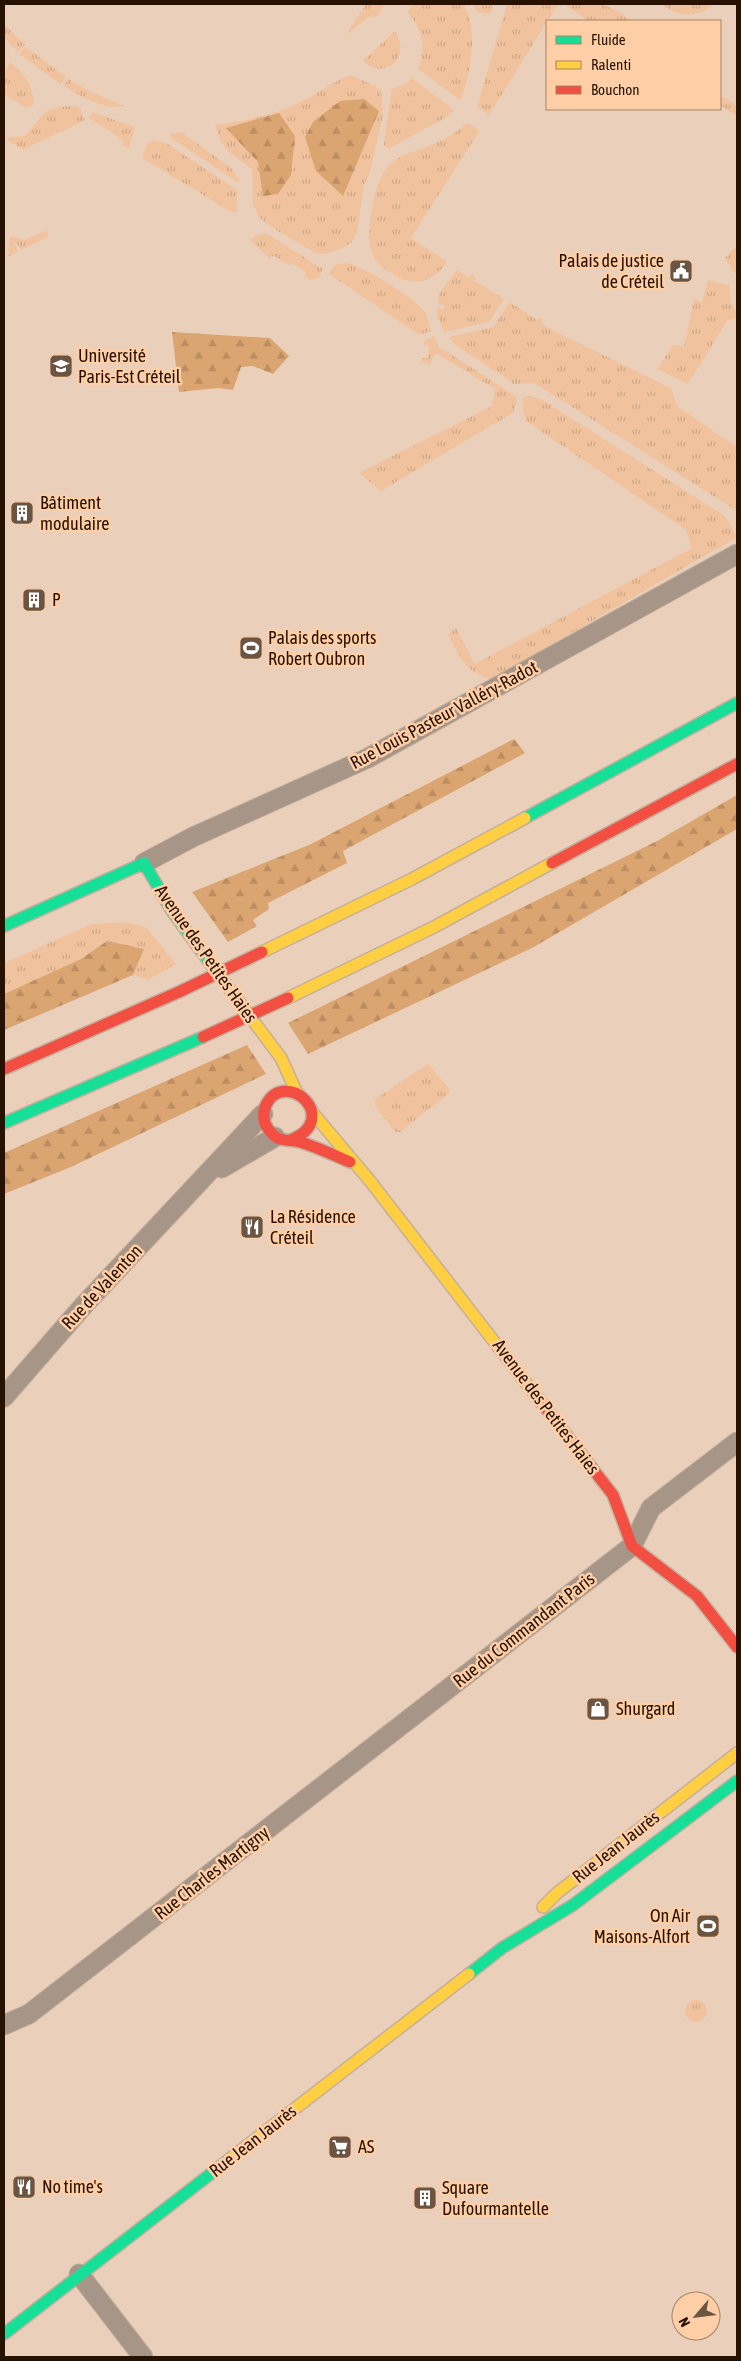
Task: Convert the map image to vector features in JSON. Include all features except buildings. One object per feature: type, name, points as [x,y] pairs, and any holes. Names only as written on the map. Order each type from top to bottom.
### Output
[{"type":"main road","points":[[4,1069],[181,991],[412,880],[737,703]]},
{"type":"main road","points":[[4,1123],[203,1037],[434,928],[737,764]]},
{"type":"main road","points":[[4,926],[144,862]]},
{"type":"main road","name":"Avenue des Petites Haies","points":[[144,862],[172,911],[281,1058],[297,1093],[306,1099],[312,1112],[352,1162],[370,1181],[614,1495],[632,1546]]},
{"type":"main road","name":"Avenue des Petites Haies","points":[[270,1044],[273,1068]]},
{"type":"main road","points":[[274,1080],[267,1106],[266,1127],[283,1138],[300,1137],[308,1130],[312,1112]]},
{"type":"main road","points":[[267,1106],[285,1091],[297,1093]]},
{"type":"main road","name":"Avenue des Petites Haies","points":[[283,1138],[352,1162]]},
{"type":"main road","points":[[632,1546],[697,1596],[737,1647]]},
{"type":"main road","name":"Rue Jean Jaurès","points":[[502,1948],[557,1893],[737,1753]]},
{"type":"main road","name":"Rue Jean Jaurès","points":[[4,2334],[502,1948],[573,1905],[737,1781]]},
{"type":"street","name":"Rue Louis Pasteur Valléry-Radot","points":[[144,862],[368,758],[737,554]]},
{"type":"street","name":"Rue de Valenton","points":[[4,1397],[84,1306],[246,1135],[267,1106]]},
{"type":"street","name":"Rue de Valenton","points":[[207,1174],[283,1138]]},
{"type":"street","points":[[632,1546],[652,1508],[737,1442]]},
{"type":"street","name":"Rue du Commandant Paris","points":[[417,1714],[632,1546]]},
{"type":"street","name":"Rue Charles Martigny","points":[[4,2025],[30,2014],[417,1714]]},
{"type":"street","points":[[79,2274],[143,2357]]},
{"type":"green space","points":[[366,4],[385,4],[377,16],[367,18],[345,36]]},
{"type":"green space","points":[[413,4],[464,4],[471,27],[472,52],[468,77],[460,100],[418,69],[422,53],[422,38],[417,25],[407,12]]},
{"type":"green space","points":[[473,4],[494,4],[491,13],[477,12]]},
{"type":"green space","points":[[507,4],[558,4],[548,20],[546,20],[546,23],[489,115],[477,107]]},
{"type":"green space","points":[[564,4],[608,6],[630,20],[587,20]]},
{"type":"green space","points":[[662,4],[714,4],[702,12],[688,15],[674,12]]},
{"type":"green space","points":[[4,24],[25,45],[18,52],[4,37]]},
{"type":"green space","points":[[395,31],[400,40],[401,49],[394,63],[379,69],[371,67],[363,61]]},
{"type":"green space","points":[[26,47],[66,77],[60,84],[19,54]]},
{"type":"green space","points":[[10,62],[20,71],[32,91],[34,104],[26,108],[4,94],[6,69]]},
{"type":"green space","points":[[351,75],[381,89],[383,115],[370,172],[364,185],[357,233],[351,243],[343,248],[325,254],[315,253],[268,225],[259,217],[253,204],[252,169],[230,153],[221,142],[215,125],[247,120],[279,111],[299,103]]},
{"type":"green space","points":[[68,78],[87,90],[124,106],[101,105],[85,98],[64,86]]},
{"type":"green space","points":[[412,78],[454,110],[445,118],[388,149],[384,145],[384,140],[392,89],[405,84]]},
{"type":"green space","points":[[721,96],[737,106],[737,116],[721,106]]},
{"type":"green space","points":[[364,99],[379,111],[343,196],[316,171],[305,137],[313,122],[340,101]]},
{"type":"green space","points":[[75,106],[80,108],[85,120],[23,150],[4,138],[25,136],[44,113],[49,110]]},
{"type":"green space","points":[[92,112],[135,127],[129,149],[123,145],[123,140],[89,118]]},
{"type":"green space","points":[[279,113],[295,136],[291,175],[278,194],[263,196],[258,162],[226,128]]},
{"type":"green space","points":[[467,123],[480,130],[411,238],[447,262],[442,269],[430,278],[416,281],[401,279],[378,263],[370,246],[370,224],[375,195],[382,175],[392,163],[403,156],[432,145]]},
{"type":"green space","points":[[171,132],[176,134],[177,132],[183,133],[231,168],[240,181],[237,182],[171,138]]},
{"type":"green space","points":[[152,140],[166,143],[237,190],[237,212],[231,212],[142,158],[147,144]]},
{"type":"green space","points":[[47,230],[49,236],[21,250],[16,242],[14,243],[18,251],[8,257],[10,236],[25,240]]},
{"type":"green space","points":[[266,233],[323,269],[319,278],[311,280],[304,276],[306,272],[291,263],[289,265],[274,256],[269,258],[250,240],[257,235]]},
{"type":"green space","points":[[737,246],[737,276],[725,258]]},
{"type":"green space","points":[[347,263],[377,276],[411,299],[425,312],[431,331],[419,335],[329,274],[336,265]]},
{"type":"green space","points":[[457,270],[469,278],[472,275],[476,278],[475,281],[504,299],[489,322],[444,332],[437,315],[437,308],[443,309],[444,306],[438,303],[439,294]]},
{"type":"green space","points":[[708,280],[730,286],[731,302],[736,311],[737,318],[727,321],[688,384],[657,369],[673,345],[684,347],[694,299],[702,302]]},
{"type":"green space","points":[[510,302],[537,320],[539,318],[543,320],[541,323],[554,331],[671,388],[677,406],[737,447],[737,511],[534,383],[514,384],[454,344],[449,337],[493,327]]},
{"type":"green space","points":[[172,332],[270,338],[289,356],[273,374],[253,366],[241,367],[233,390],[218,388],[179,392]]},
{"type":"green space","points":[[434,336],[438,346],[517,397],[514,412],[381,491],[359,473],[492,406],[495,389],[436,353],[429,365],[420,360],[428,358],[429,346],[423,345],[424,341]]},
{"type":"green space","points":[[530,396],[541,399],[725,516],[737,537],[492,679],[469,668],[459,656],[448,634],[456,628],[475,664],[692,548],[686,530],[526,421],[523,410],[523,397]]},
{"type":"green space","points":[[514,739],[525,753],[343,851],[347,863],[268,903],[269,909],[253,920],[257,926],[228,942],[192,892],[309,845]]},
{"type":"green space","points":[[737,795],[737,829],[532,948],[308,1054],[288,1023],[657,841]]},
{"type":"green space","points":[[126,922],[146,927],[176,964],[148,980],[133,975],[144,950],[107,941],[81,959],[4,994],[4,963],[92,924]]},
{"type":"green space","points":[[107,941],[144,949],[133,975],[4,1030],[4,994],[81,959]]},
{"type":"green space","points":[[247,1045],[266,1074],[71,1167],[4,1194],[4,1153]]},
{"type":"green space","points":[[428,1064],[450,1090],[448,1094],[400,1132],[395,1132],[375,1106],[375,1099]]},
{"type":"green space","points":[[696,2000],[704,2003],[707,2011],[704,2019],[696,2022],[688,2019],[685,2011],[688,2003]]},
{"type":"traffic: fast","points":[[525,818],[737,703]]},
{"type":"traffic: fast","points":[[4,926],[144,863],[172,911],[210,963]]},
{"type":"traffic: fast","points":[[4,1123],[203,1037]]},
{"type":"traffic: fast","points":[[469,1974],[502,1948],[573,1905],[737,1781]]},
{"type":"traffic: fast","points":[[4,2334],[231,2158]]},
{"type":"traffic: slow","points":[[262,952],[412,879],[525,818]]},
{"type":"traffic: slow","points":[[288,998],[434,927],[552,863]]},
{"type":"traffic: slow","points":[[210,963],[281,1058],[297,1093]]},
{"type":"traffic: slow","points":[[312,1112],[370,1181],[540,1401]]},
{"type":"traffic: slow","points":[[543,1907],[557,1893],[737,1753]]},
{"type":"traffic: slow","points":[[231,2158],[469,1974]]},
{"type":"traffic: jam","points":[[552,863],[737,764]]},
{"type":"traffic: jam","points":[[181,991],[262,952]]},
{"type":"traffic: jam","points":[[4,1069],[181,991]]},
{"type":"traffic: jam","points":[[203,1037],[288,998]]},
{"type":"traffic: jam","points":[[291,1140],[306,1131],[312,1120],[311,1109],[305,1100],[296,1094],[285,1091],[275,1095],[265,1108],[264,1121],[272,1133],[277,1138],[297,1141],[350,1162]]},
{"type":"traffic: jam","points":[[540,1401],[613,1495],[632,1546],[697,1596],[737,1647]]},
{"type":"place","name":"Palais de justice de Créteil","points":[[681,271]]},
{"type":"place","name":"Université Paris-Est Créteil","points":[[61,366]]},
{"type":"place","name":"Bâtiment modulaire","points":[[22,513]]},
{"type":"place","name":"P","points":[[34,600]]},
{"type":"place","name":"Palais des sports Robert Oubron","points":[[251,648]]},
{"type":"place","name":"La Résidence Créteil","points":[[252,1227]]},
{"type":"place","name":"Shurgard","points":[[598,1709]]},
{"type":"place","name":"On Air Maisons-Alfort","points":[[708,1926]]},
{"type":"place","name":"AS","points":[[340,2147]]},
{"type":"place","name":"No time's","points":[[24,2187]]},
{"type":"place","name":"Square Dufourmantelle","points":[[425,2198]]}]
